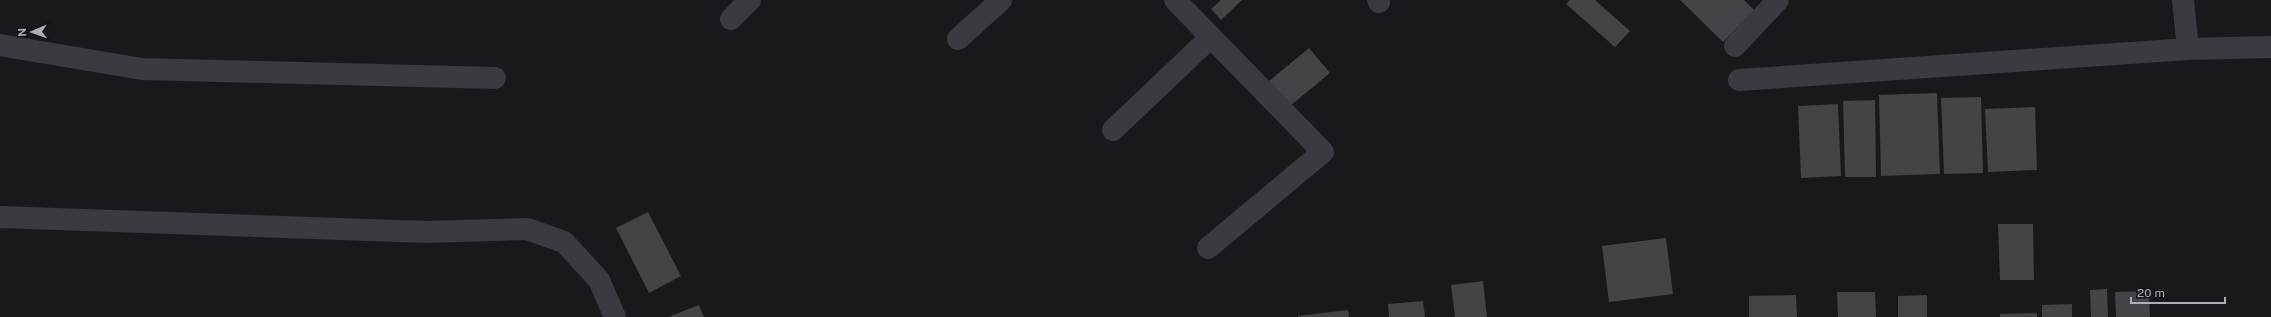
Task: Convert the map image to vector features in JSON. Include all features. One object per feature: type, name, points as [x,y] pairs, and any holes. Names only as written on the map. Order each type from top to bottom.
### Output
[{"type":"street","points":[[731,19],[750,0]]},
{"type":"street","points":[[958,39],[1001,0]]},
{"type":"street","points":[[1175,0],[1323,152],[1208,248]]},
{"type":"street","points":[[1735,46],[1778,0]]},
{"type":"street","points":[[2183,0],[2188,49]]},
{"type":"street","points":[[1113,130],[1211,37]]},
{"type":"street","points":[[0,45],[142,69],[495,78]]},
{"type":"street","points":[[1739,80],[2188,49],[2271,47]]},
{"type":"street","points":[[0,217],[427,232],[527,229],[564,242],[599,280],[615,317]]},
{"type":"building","points":[[1221,0],[1242,0],[1221,20],[1211,9]]},
{"type":"building","points":[[1570,0],[1595,0],[1630,31],[1615,47],[1566,4]]},
{"type":"building","points":[[1680,0],[1744,0],[1754,10],[1723,42]]},
{"type":"building","points":[[1309,48],[1330,73],[1290,106],[1269,81]]},
{"type":"building","points":[[1937,93],[1940,174],[1881,176],[1879,95]]},
{"type":"building","points":[[1981,97],[1983,173],[1944,174],[1941,98]]},
{"type":"building","points":[[1875,100],[1876,177],[1845,177],[1843,101]]},
{"type":"building","points":[[1838,104],[1841,176],[1801,178],[1798,106]]},
{"type":"building","points":[[2035,107],[2037,170],[1988,172],[1985,109]]},
{"type":"building","points":[[648,212],[681,276],[649,293],[616,228]]},
{"type":"building","points":[[1998,224],[2033,224],[2034,280],[2000,280]]},
{"type":"building","points":[[1666,238],[1673,294],[1609,302],[1602,246]]},
{"type":"building","points":[[1483,281],[1487,317],[1455,317],[1451,285]]},
{"type":"building","points":[[2107,289],[2108,317],[2091,317],[2090,290]]},
{"type":"building","points":[[2149,291],[2150,317],[2116,317],[2115,292]]},
{"type":"building","points":[[1837,292],[1875,292],[1876,317],[1838,317]]},
{"type":"building","points":[[1796,295],[1797,317],[1749,317],[1749,296]]},
{"type":"building","points":[[1927,295],[1927,317],[1898,317],[1898,296]]},
{"type":"building","points":[[1423,301],[1425,317],[1389,317],[1388,304]]},
{"type":"building","points":[[2072,304],[2072,317],[2042,317],[2042,305]]},
{"type":"building","points":[[699,305],[704,317],[668,317]]},
{"type":"building","points":[[1348,310],[1349,317],[1298,317],[1298,316]]},
{"type":"building","points":[[2037,313],[2037,317],[2000,317],[2000,314]]}]
